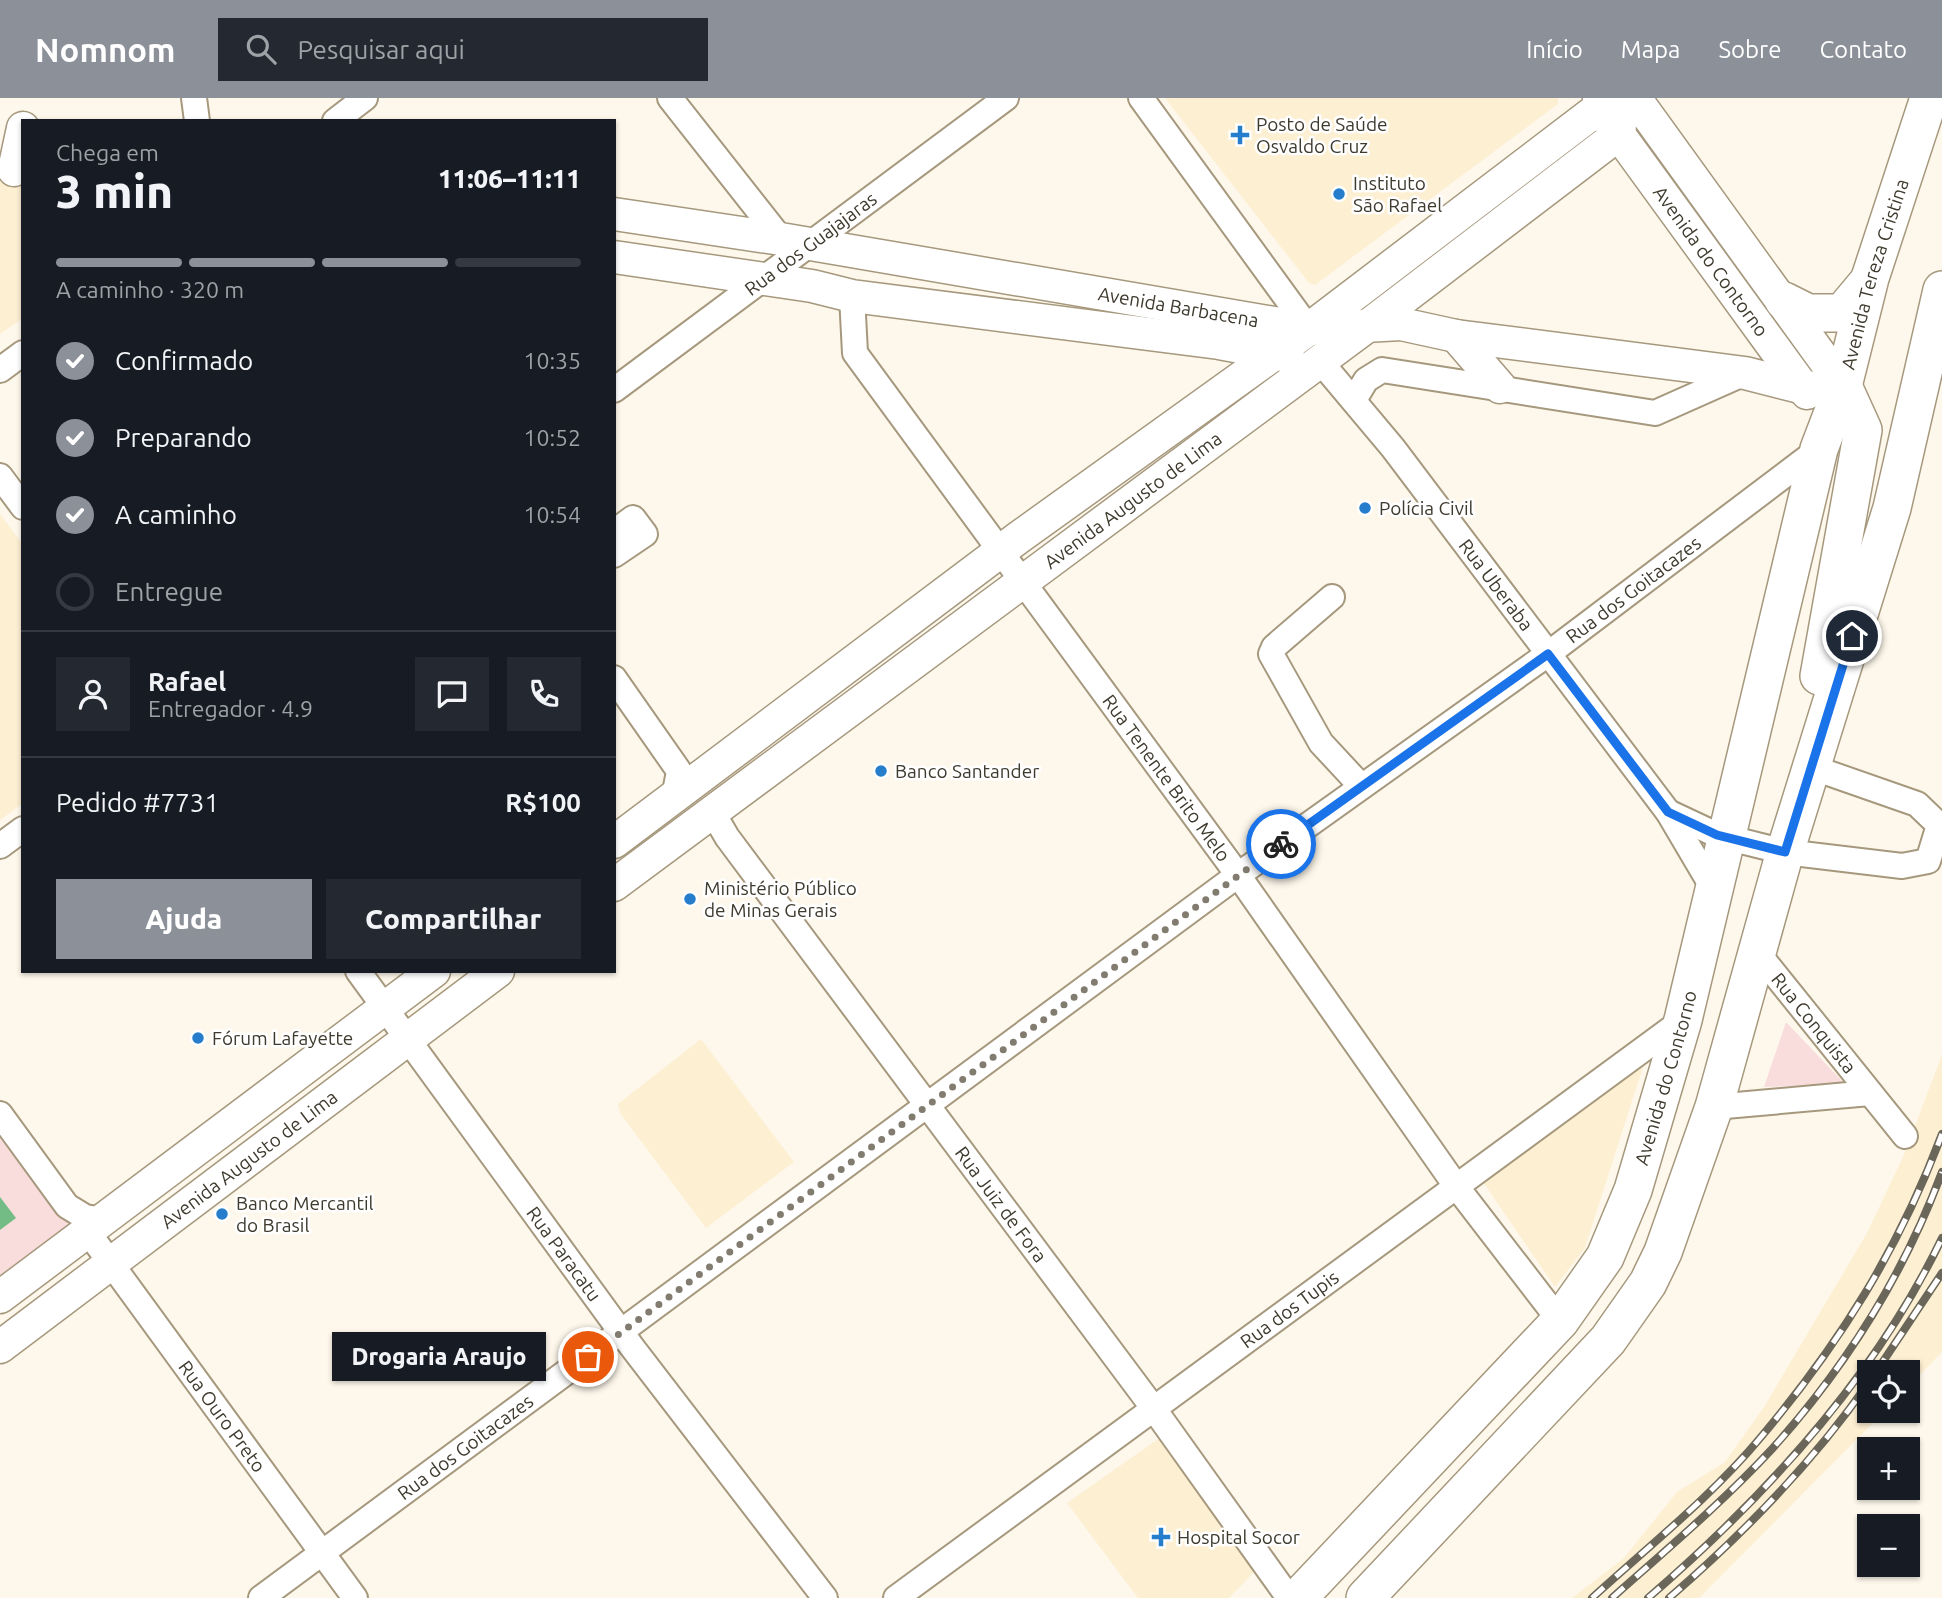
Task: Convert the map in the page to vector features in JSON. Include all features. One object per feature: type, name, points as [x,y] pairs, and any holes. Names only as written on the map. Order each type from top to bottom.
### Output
[{"type":"highway","name":"Avenida Tereza Cristina","points":[[1823,438],[1843,386],[1870,278],[1929,98]]},
{"type":"highway","points":[[1784,301],[1808,313],[1842,313],[1870,278]]},
{"type":"highway","points":[[1365,1598],[1608,1340],[1648,1283],[1663,1252],[1714,1107],[1785,852],[1892,508],[1942,290]]},
{"type":"highway","points":[[1785,852],[1863,430],[1843,386]]},
{"type":"highway","name":"Avenida do Contorno","points":[[1298,1598],[1560,1321],[1605,1257],[1628,1201],[1683,1020],[1823,438]]},
{"type":"main road","name":"Avenida do Contorno","points":[[1634,98],[1784,301],[1843,386]]},
{"type":"main road","name":"Avenida Augusto de Lima","points":[[616,841],[1001,553],[1309,330],[1603,100]]},
{"type":"main road","name":"Avenida do Contorno","points":[[1603,100],[1619,134],[1804,388],[1823,438]]},
{"type":"main road","points":[[0,123],[21,127]]},
{"type":"main road","name":"Avenida Augusto de Lima","points":[[616,884],[1366,327],[1619,134]]},
{"type":"main road","points":[[12,170],[21,135]]},
{"type":"main road","name":"Avenida Barbacena","points":[[616,214],[813,244],[1309,330],[1401,324],[1456,336],[1745,373],[1804,388],[1843,386]]},
{"type":"main road","points":[[763,280],[777,257],[781,239]]},
{"type":"main road","name":"Avenida Barbacena","points":[[616,257],[813,286],[852,296],[1219,343],[1320,361]]},
{"type":"main road","points":[[1426,279],[1426,329]]},
{"type":"main road","points":[[1745,373],[1757,355],[1762,330]]},
{"type":"main road","points":[[1456,336],[1500,387]]},
{"type":"main road","points":[[1213,400],[1219,343]]},
{"type":"main road","name":"Avenida Augusto de Lima","points":[[0,1297],[431,973]]},
{"type":"main road","name":"Avenida Augusto de Lima","points":[[0,1346],[495,973]]},
{"type":"street","points":[[194,98],[197,119]]},
{"type":"street","points":[[338,119],[365,98]]},
{"type":"street","points":[[670,98],[781,239]]},
{"type":"street","name":"Rua dos Guajajaras","points":[[616,389],[1006,98]]},
{"type":"street","points":[[1141,98],[1309,330]]},
{"type":"street","name":"Rua Tenente Brito Melo","points":[[852,296],[855,353],[1238,875],[1456,1186],[1560,1321]]},
{"type":"street","points":[[0,370],[21,355]]},
{"type":"street","name":"Rua Uberaba","points":[[1320,361],[1354,400],[1668,812],[1714,890]]},
{"type":"street","points":[[1354,400],[1366,380],[1382,370],[1655,413],[1745,373]]},
{"type":"street","name":"Rua dos Goitacazes","points":[[261,1598],[1238,875],[1548,654],[1823,438]]},
{"type":"street","points":[[0,477],[21,504]]},
{"type":"street","points":[[616,531],[633,518],[645,534],[616,554]]},
{"type":"street","points":[[1332,597],[1274,647],[1271,654],[1321,743],[1360,786]]},
{"type":"street","points":[[616,681],[679,771],[674,798]]},
{"type":"street","name":"Rua Uberaba","points":[[1668,812],[1727,838],[1785,852],[1902,866],[1928,861],[1939,825],[1917,804],[1811,768]]},
{"type":"street","name":"Rua Juiz de Fora","points":[[713,813],[727,837],[1154,1409],[1289,1598]]},
{"type":"street","points":[[0,846],[21,830]]},
{"type":"street","name":"Rua Conquista","points":[[1758,952],[1905,1136]]},
{"type":"street","name":"Rua Paracatu","points":[[360,973],[622,1332],[825,1598]]},
{"type":"street","name":"Rua dos Tupis","points":[[896,1598],[1683,1020]]},
{"type":"street","name":"Rua Conquista","points":[[1714,1107],[1870,1093]]},
{"type":"street","points":[[0,1114],[67,1206],[85,1217],[88,1232],[72,1228],[67,1206]]},
{"type":"street","name":"Rua Ouro Preto","points":[[88,1232],[355,1598]]},
{"type":"shaded area","name":"Instituto São Rafael","points":[[1165,98],[1558,98],[1558,104],[1315,285],[1309,283]]},
{"type":"shaded area","points":[[0,175],[21,178],[21,319],[0,334]]},
{"type":"shaded area","points":[[0,514],[21,542],[21,804],[0,820]]},
{"type":"shaded area","points":[[1786,1022],[1845,1084],[1764,1087]]},
{"type":"shaded area","points":[[701,1039],[794,1162],[706,1228],[620,1113],[618,1104]]},
{"type":"shaded area","points":[[1649,1048],[1585,1248],[1555,1287],[1483,1182]]},
{"type":"shaded area","points":[[1942,1055],[1942,1352],[1920,1375],[1920,1360],[1857,1360],[1857,1423],[1873,1423],[1699,1598],[1572,1598],[1624,1558],[1677,1492],[1725,1462],[1764,1407],[1867,1233],[1903,1157]]},
{"type":"shaded area","points":[[0,1113],[88,1232],[0,1298]]},
{"type":"shaded area","points":[[0,1197],[16,1218],[0,1230]]},
{"type":"shaded area","name":"Hospital Socor","points":[[1158,1439],[1255,1571],[1229,1598],[1138,1598],[1067,1503]]},
{"type":"railway","points":[[1592,1598],[1722,1480],[1790,1402],[1842,1330],[1887,1256],[1907,1217],[1942,1134]]},
{"type":"railway","points":[[1612,1598],[1734,1488],[1772,1449],[1824,1386],[1848,1353],[1891,1283],[1910,1247],[1942,1172]]},
{"type":"railway","points":[[1648,1598],[1733,1519],[1813,1433],[1884,1339],[1915,1290],[1942,1238]]},
{"type":"railway","points":[[1884,1360],[1942,1273]]},
{"type":"railway","points":[[1669,1598],[1776,1496],[1857,1399]]},
{"type":"way so far","points":[[588,1357],[1281,844]]},
{"type":"place","name":"Posto de Saúde Osvaldo Cruz","points":[[1240,135]]},
{"type":"place","name":"Instituto São Rafael","points":[[1339,194]]},
{"type":"place","name":"Polícia Civil","points":[[1365,508]]},
{"type":"place","name":"Banco Santander","points":[[881,771]]},
{"type":"place","name":"Ministério Público de Minas Gerais","points":[[690,899]]},
{"type":"place","name":"Fórum Lafayette","points":[[198,1038]]},
{"type":"place","name":"Banco Mercantil do Brasil","points":[[222,1214]]},
{"type":"place","name":"Drogaria Araujo","points":[[588,1357]]},
{"type":"place","name":"Hospital Socor","points":[[1161,1537]]},
{"type":"route","points":[[1281,844],[1548,654],[1668,812],[1717,835],[1785,852],[1852,636]]}]
